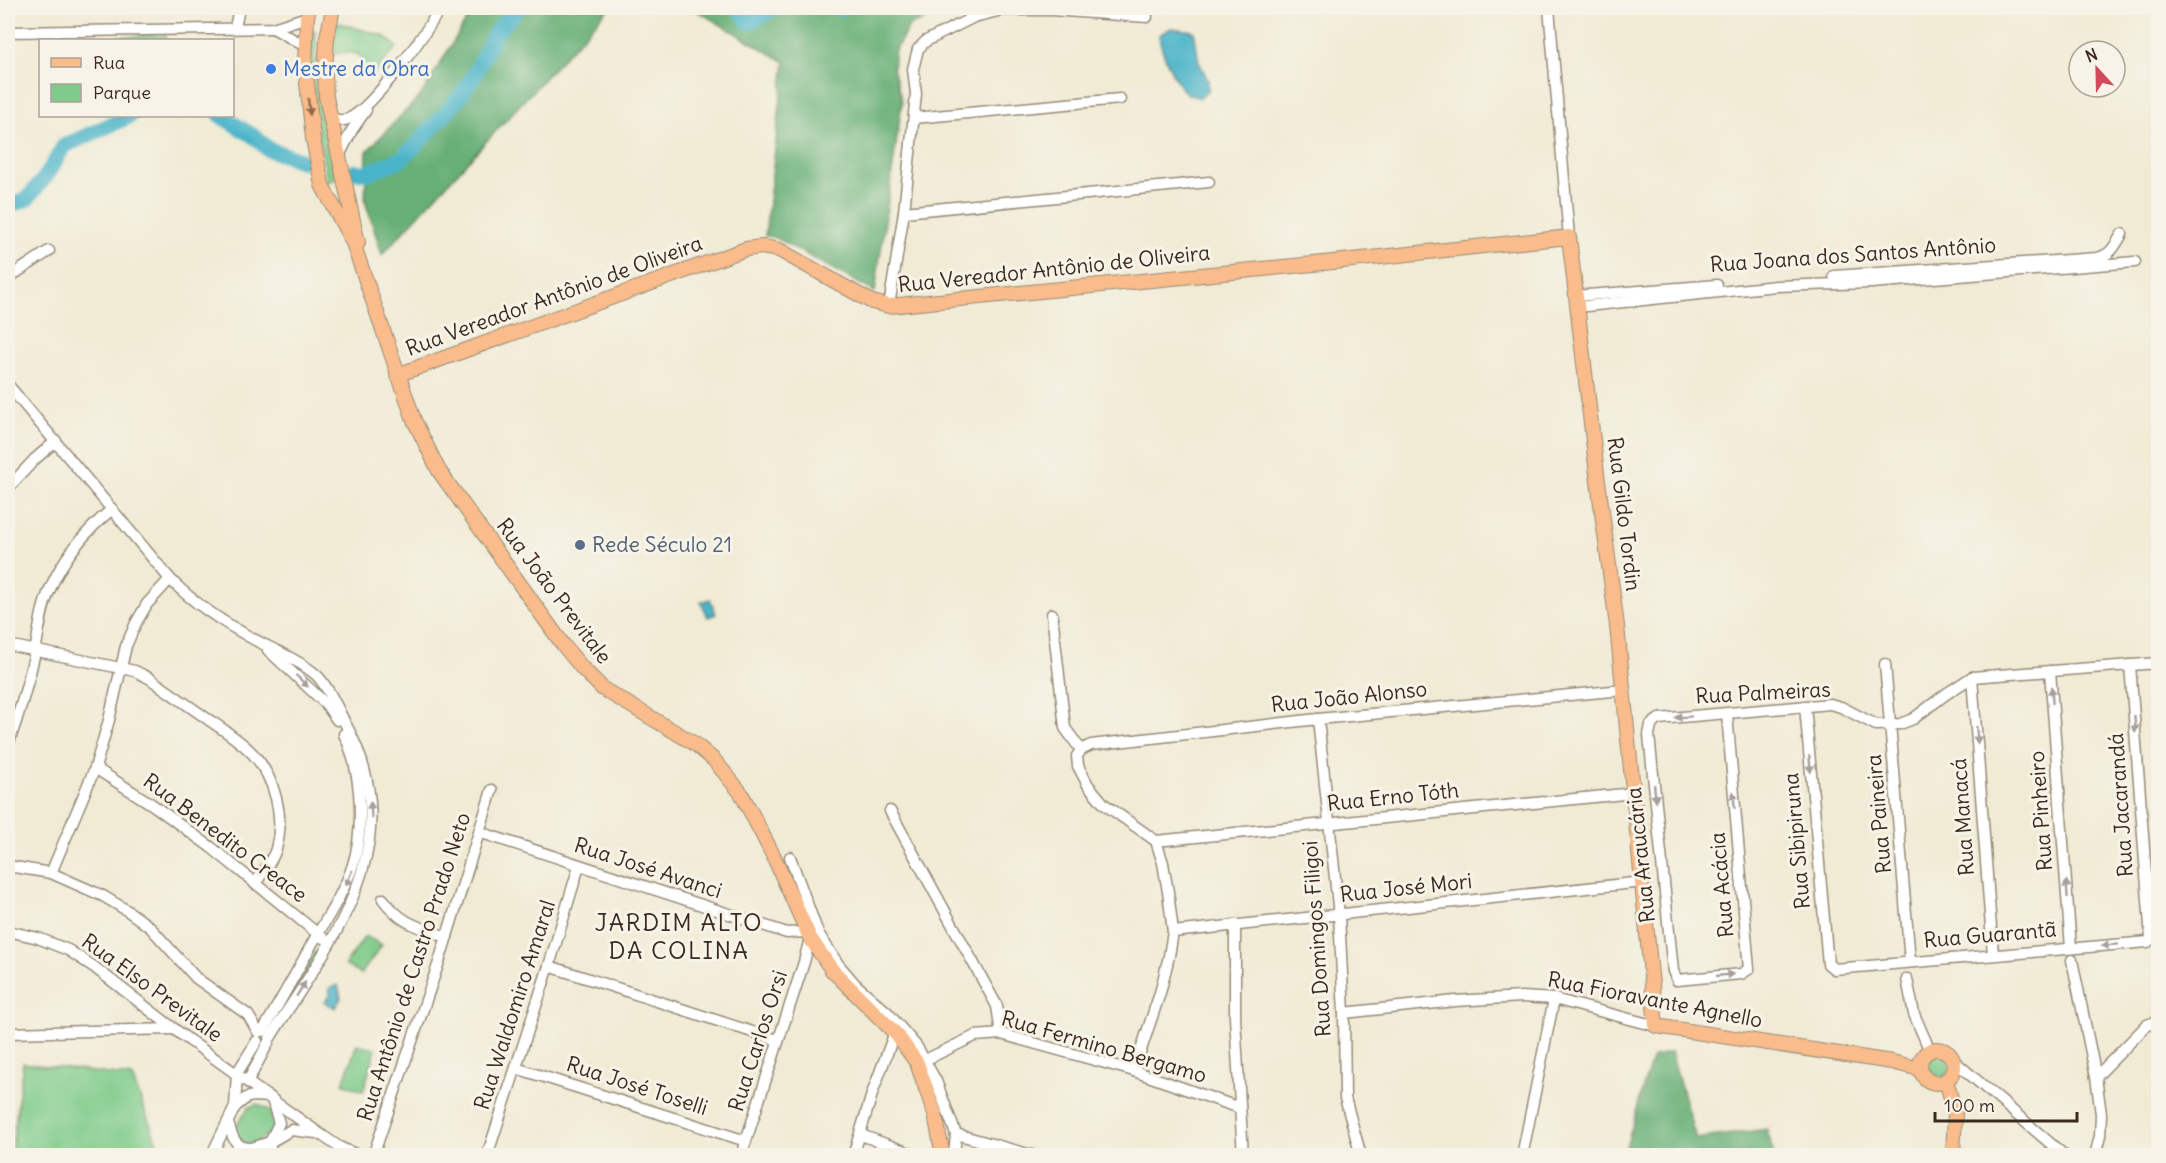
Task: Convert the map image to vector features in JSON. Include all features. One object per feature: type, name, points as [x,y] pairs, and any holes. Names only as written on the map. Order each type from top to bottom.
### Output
[{"type":"main road","name":"Rua João Previtale","points":[[333,8],[327,38],[325,72],[330,117],[363,269]]},
{"type":"main road","name":"Rua João Previtale","points":[[308,12],[305,64],[313,140],[322,185],[353,243],[397,375],[414,420],[439,471],[582,668],[603,688],[695,744],[714,760],[741,793],[773,855],[808,935],[832,970],[895,1032],[917,1064],[935,1114],[943,1155]]},
{"type":"main road","points":[[308,12],[319,21],[327,38]]},
{"type":"main road","points":[[322,185],[334,191],[345,183]]},
{"type":"main road","name":"Rua Gildo Tordin","points":[[1569,237],[1617,626],[1656,1026]]},
{"type":"main road","name":"Rua Vereador Antônio de Oliveira","points":[[397,375],[746,249],[762,247],[779,250],[872,302],[889,306],[1569,237]]},
{"type":"main road","name":"Rua Fioravante Agnello","points":[[1656,1026],[1892,1062],[1920,1069]]},
{"type":"main road","points":[[1941,1050],[1953,1060],[1953,1071],[1941,1083],[1930,1082],[1920,1069],[1922,1058],[1930,1051],[1941,1050]]},
{"type":"main road","points":[[1946,1080],[1955,1113],[1953,1155]]},
{"type":"street","points":[[235,27],[239,8]]},
{"type":"street","points":[[339,156],[352,130],[440,8]]},
{"type":"street","name":"Rua Gildo Tordin","points":[[1549,8],[1569,237]]},
{"type":"street","points":[[889,306],[904,212],[916,94],[913,69],[918,49],[926,41],[974,17],[1002,10],[1052,10],[1147,17]]},
{"type":"street","points":[[8,32],[273,28],[308,12]]},
{"type":"street","points":[[273,28],[305,46]]},
{"type":"street","points":[[914,118],[1120,99]]},
{"type":"street","points":[[330,117],[347,120],[373,100]]},
{"type":"street","points":[[904,212],[1209,182]]},
{"type":"street","name":"Rua Joana dos Santos Antônio","points":[[1576,302],[2097,258],[2107,256],[2122,234]]},
{"type":"street","points":[[8,278],[49,251]]},
{"type":"street","points":[[1576,302],[1776,286],[1871,283],[2135,262]]},
{"type":"street","points":[[8,385],[170,579],[188,597],[259,642],[297,660],[318,675],[357,745],[366,772],[371,809],[370,839],[360,881],[330,942],[237,1073],[234,1107],[211,1155]]},
{"type":"street","points":[[8,488],[34,459],[56,441]]},
{"type":"street","points":[[8,745],[21,707],[41,617],[50,589],[61,568],[84,536],[112,509]]},
{"type":"street","points":[[51,873],[96,768],[126,646],[147,604],[170,579]]},
{"type":"street","points":[[1052,614],[1065,728],[1081,750],[1077,756],[1078,766],[1088,785],[1104,804],[1156,841],[1163,863],[1173,932],[1161,993],[1134,1071]]},
{"type":"street","points":[[248,1081],[263,1037],[318,934],[338,903],[356,858],[361,832],[357,774],[349,744],[326,704],[259,642]]},
{"type":"street","points":[[8,645],[135,671],[149,678],[228,733],[253,754],[273,788],[278,809],[279,829],[276,849],[255,884]]},
{"type":"street","points":[[1891,725],[1913,719],[1972,677],[2158,663]]},
{"type":"street","name":"Rua Paineira","points":[[1885,664],[1911,961]]},
{"type":"street","name":"Rua Jacarandá","points":[[2130,665],[2150,941]]},
{"type":"street","name":"Rua Pinheiro","points":[[2050,670],[2071,948]]},
{"type":"street","name":"Rua Manacá","points":[[1972,677],[1993,954]]},
{"type":"street","name":"Rua João Alonso","points":[[1081,750],[1091,745],[1318,719],[1623,690]]},
{"type":"street","name":"Rua Palmeiras","points":[[1649,735],[1651,725],[1659,719],[1830,704],[1841,707],[1876,725],[1891,725]]},
{"type":"street","name":"Rua Sibipiruna","points":[[1805,706],[1828,964],[1834,969]]},
{"type":"street","name":"Rua Acácia","points":[[1672,971],[1677,980],[1741,974],[1749,969],[1727,714]]},
{"type":"street","name":"Rua Domingos Filigoi","points":[[1318,719],[1339,915],[1345,1098],[1361,1155]]},
{"type":"street","name":"Rua Araucária","points":[[1649,735],[1672,971]]},
{"type":"street","name":"Rua Benedito Creace","points":[[96,768],[153,805],[212,848],[330,942]]},
{"type":"street","name":"Rua Antônio de Castro Prado Neto","points":[[373,1155],[447,937],[492,790]]},
{"type":"street","name":"Rua Erno Tóth","points":[[1156,841],[1634,793]]},
{"type":"street","points":[[891,811],[997,1006],[1001,1034]]},
{"type":"street","name":"Rua José Avanci","points":[[479,832],[787,933],[808,935]]},
{"type":"street","points":[[790,857],[818,933],[838,964],[855,984],[904,1030],[925,1060],[936,1081],[956,1134],[954,1155]]},
{"type":"street","points":[[8,866],[51,873],[103,896],[150,927],[196,978],[248,1015],[263,1037]]},
{"type":"street","name":"Rua Waldomiro Amaral","points":[[487,1155],[579,866]]},
{"type":"street","name":"Rua José Mori","points":[[1173,932],[1643,882]]},
{"type":"street","points":[[383,899],[392,912],[407,923],[447,937]]},
{"type":"street","points":[[1235,925],[1235,1017],[1243,1155]]},
{"type":"street","name":"Rua Elso Previtale","points":[[8,931],[38,938],[68,950],[320,1134],[339,1151],[360,1155]]},
{"type":"street","name":"Rua Carlos Orsi","points":[[741,1155],[804,963],[808,935]]},
{"type":"street","name":"Rua Guarantã","points":[[1834,969],[2150,941]]},
{"type":"street","points":[[2072,960],[2096,1077],[2101,1114],[2100,1136],[2095,1155]]},
{"type":"street","points":[[549,966],[777,1041]]},
{"type":"street","points":[[1907,979],[1914,1014],[1930,1051]]},
{"type":"street","name":"Rua Fioravante Agnello","points":[[1344,1013],[1492,998],[1554,999],[1656,1026]]},
{"type":"street","points":[[1522,1155],[1554,999]]},
{"type":"street","points":[[2096,1077],[2147,1025],[2158,1021]]},
{"type":"street","points":[[8,1033],[174,1029]]},
{"type":"street","points":[[853,1155],[895,1032]]},
{"type":"street","name":"Rua Fermino Bergamo","points":[[925,1060],[975,1036],[1001,1034],[1134,1071],[1240,1108]]},
{"type":"street","points":[[1953,1060],[2065,1155]]},
{"type":"street","name":"Rua José Toselli","points":[[516,1068],[746,1141]]},
{"type":"street","points":[[234,1107],[253,1096],[271,1098],[279,1123],[270,1142],[270,1155]]},
{"type":"street","points":[[228,1123],[235,1142],[241,1147],[252,1148]]},
{"type":"street","points":[[241,1155],[291,1130],[320,1134]]},
{"type":"street","points":[[956,1134],[1035,1155]]},
{"type":"street","points":[[861,1136],[918,1155]]},
{"type":"green space","points":[[467,8],[609,8],[382,255],[365,201],[367,151],[421,95],[466,21]]},
{"type":"green space","points":[[692,8],[958,8],[910,25],[895,50],[893,68],[902,102],[875,292],[774,237],[765,236],[785,62]]},
{"type":"green space","points":[[332,21],[384,36],[397,47],[370,78],[358,54],[344,52],[330,55]]},
{"type":"green space","points":[[309,31],[316,32],[318,88],[336,179],[327,182],[314,107]]},
{"type":"green space","points":[[166,34],[166,39],[116,39],[116,37]]},
{"type":"green space","points":[[365,936],[382,945],[361,974],[345,965]]},
{"type":"green space","points":[[315,952],[317,956],[277,1021],[271,1022],[313,953]]},
{"type":"green space","points":[[357,1044],[376,1049],[363,1091],[343,1083]]},
{"type":"green space","points":[[1671,1052],[1696,1139],[1767,1129],[1774,1155],[1624,1155],[1653,1057]]},
{"type":"green space","points":[[1938,1054],[1943,1055],[1949,1061],[1949,1071],[1943,1077],[1938,1078],[1933,1077],[1927,1071],[1926,1066],[1927,1061],[1933,1055]]},
{"type":"green space","points":[[23,1063],[132,1077],[161,1153],[164,1155],[11,1155]]},
{"type":"green space","points":[[257,1104],[271,1111],[274,1129],[257,1141],[244,1144],[233,1130],[249,1107]]},
{"type":"water","points":[[1171,28],[1194,31],[1199,62],[1208,80],[1208,91],[1200,98],[1188,94],[1182,88],[1165,57],[1159,35]]},
{"type":"water","points":[[710,599],[716,614],[708,617],[701,602]]},
{"type":"water","points":[[338,985],[341,998],[335,1008],[325,1002],[330,994],[329,988]]},
{"type":"waterway","points":[[354,172],[367,173],[401,159],[418,143],[459,98],[473,77],[496,32],[518,8]]},
{"type":"waterway","points":[[739,8],[749,22],[774,8]]},
{"type":"waterway","points":[[8,206],[27,199],[47,175],[64,146],[128,117]]},
{"type":"waterway","points":[[223,117],[255,137],[268,149],[302,161]]},
{"type":"place","name":"Mestre da Obra","points":[[271,69]]},
{"type":"place","name":"Rede Século 21","points":[[580,545]]},
{"type":"district","name":"JARDIM ALTO DA COLINA","points":[[679,937]]}]
